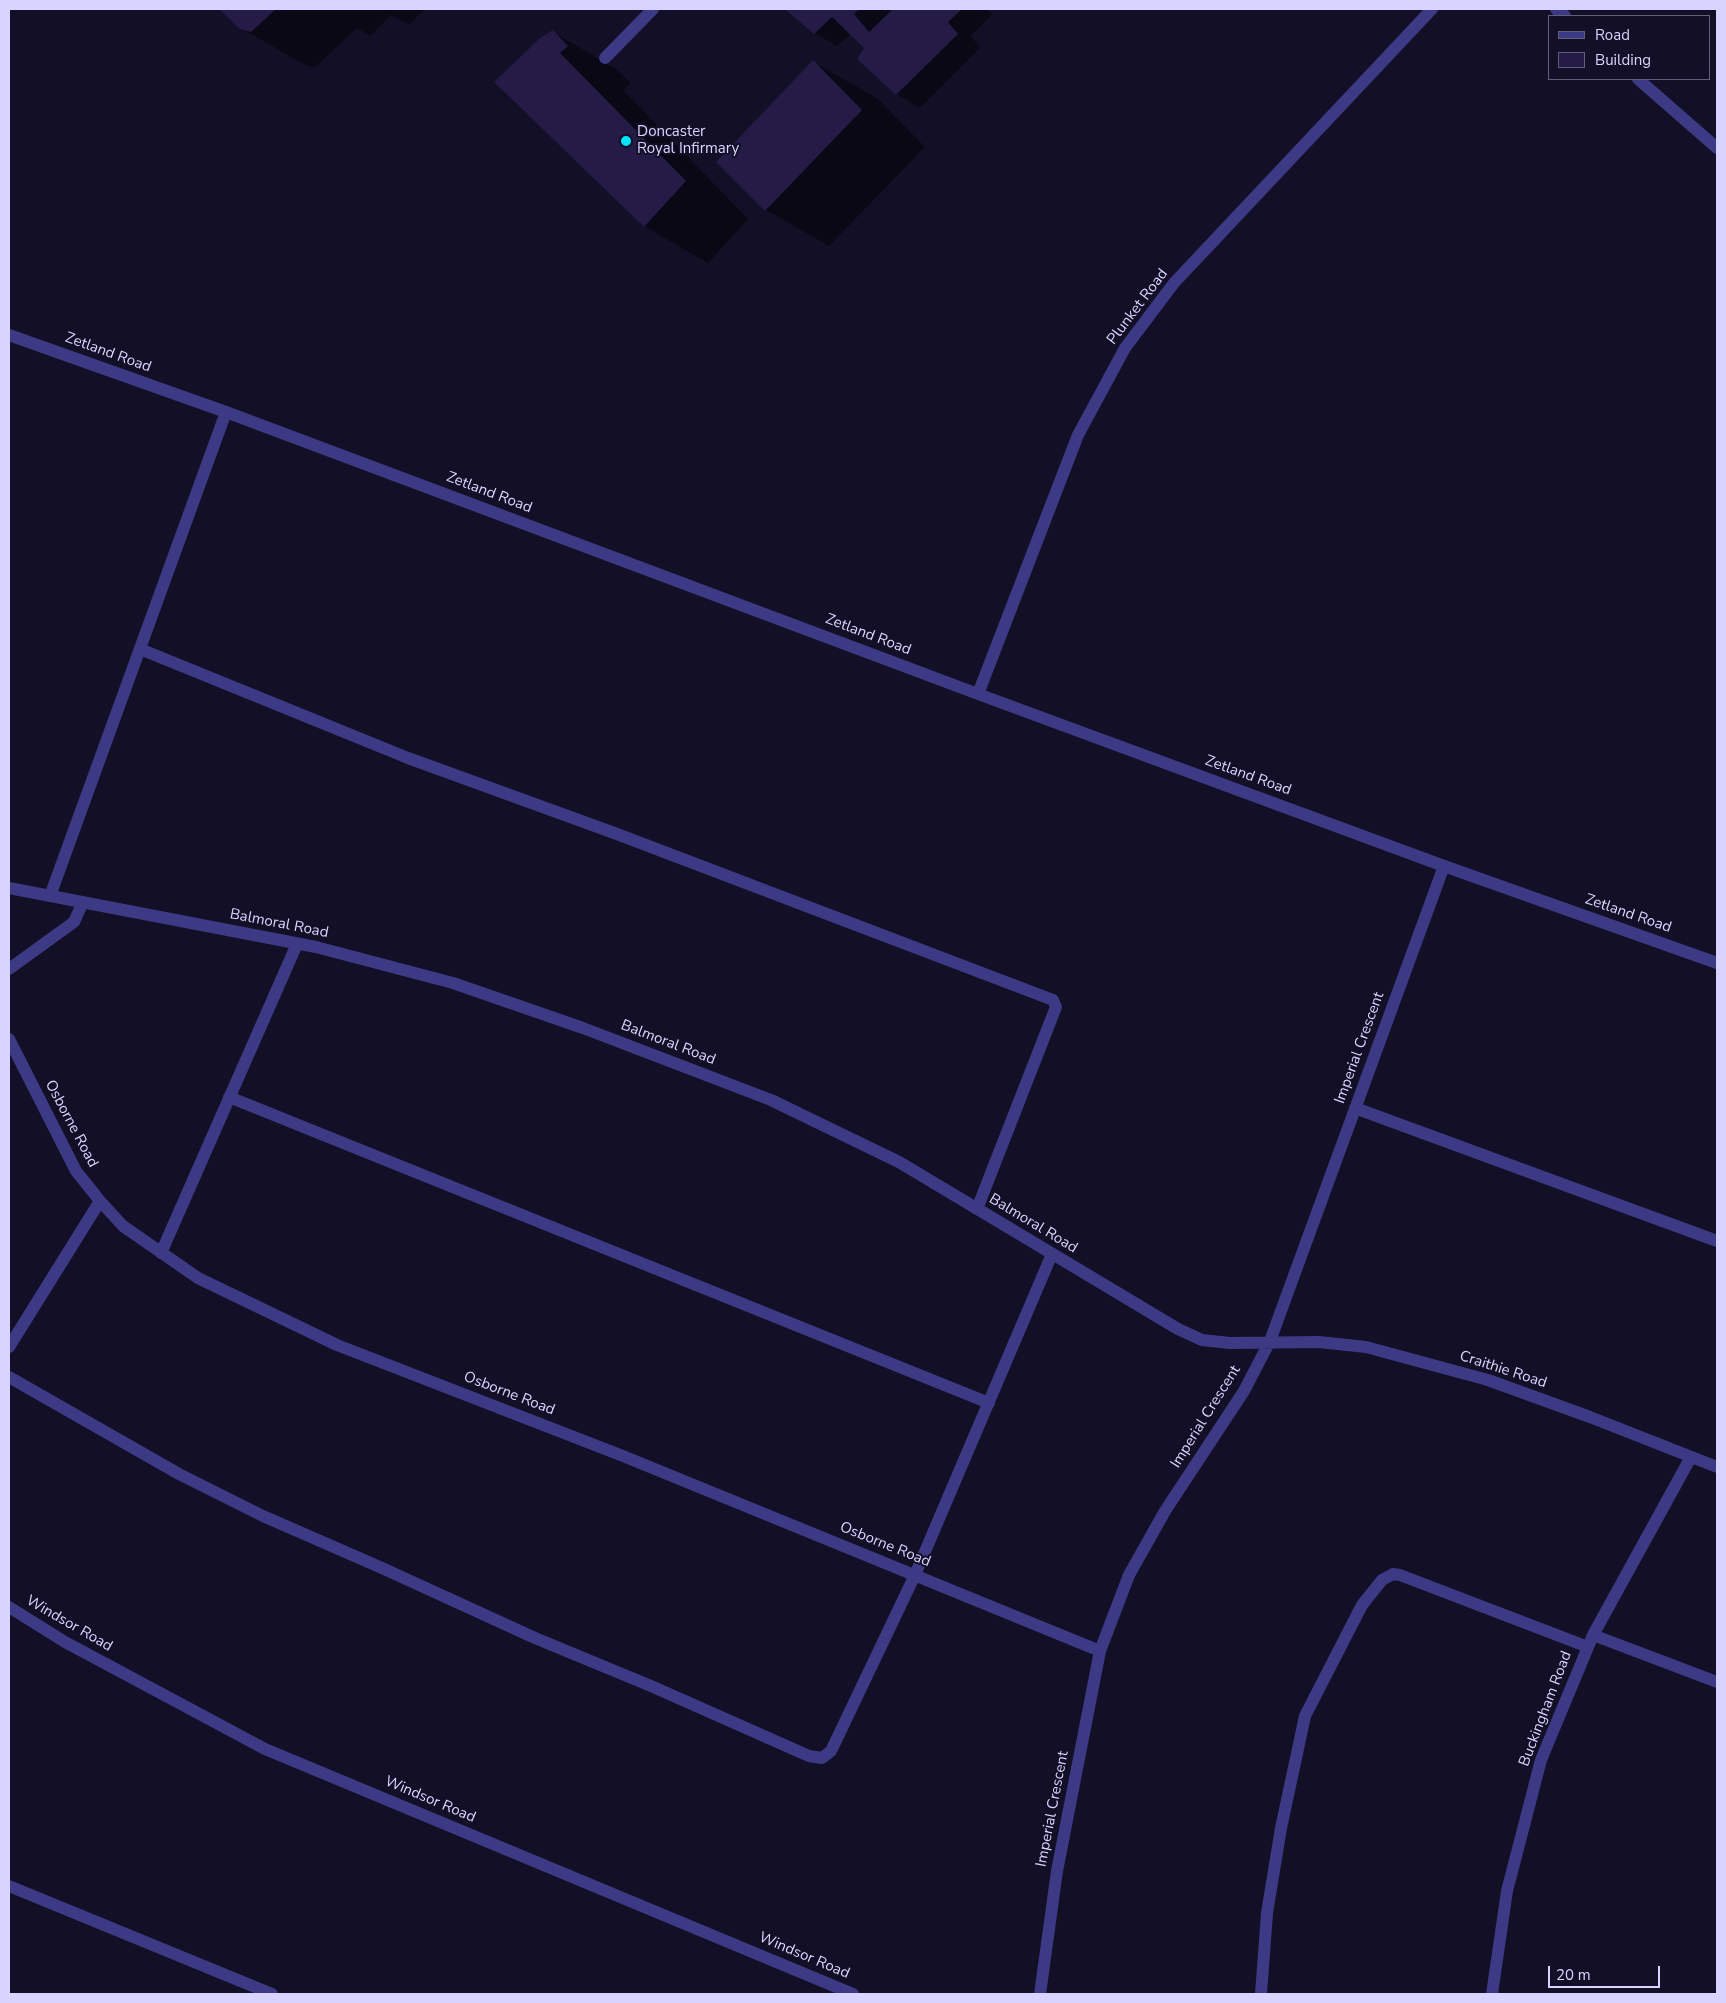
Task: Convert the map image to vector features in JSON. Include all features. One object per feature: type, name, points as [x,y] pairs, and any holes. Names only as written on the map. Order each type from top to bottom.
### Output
[{"type":"street","points":[[605,58],[653,9]]},
{"type":"street","name":"Plunket Road","points":[[978,694],[1078,435],[1125,348],[1174,283],[1432,9]]},
{"type":"street","points":[[1639,80],[1717,148]]},
{"type":"street","name":"Zetland Road","points":[[9,335],[226,412],[978,694],[1444,866],[1717,962]]},
{"type":"street","points":[[50,896],[226,412]]},
{"type":"street","points":[[140,649],[408,758],[681,858],[1053,1000],[1056,1007],[977,1209]]},
{"type":"street","name":"Imperial Crescent","points":[[1040,1994],[1057,1871],[1100,1651],[1129,1575],[1165,1511],[1244,1391],[1270,1342],[1444,866]]},
{"type":"street","name":"Balmoral Road","points":[[9,888],[297,944],[453,983],[584,1028],[770,1100],[899,1162],[1178,1329],[1202,1340],[1230,1343],[1270,1342]]},
{"type":"street","points":[[9,969],[74,922],[83,902]]},
{"type":"street","points":[[161,1253],[297,944]]},
{"type":"street","name":"Osborne Road","points":[[9,1039],[76,1171],[123,1226],[198,1278],[337,1345],[623,1456],[1100,1651]]},
{"type":"street","points":[[229,1097],[989,1403]]},
{"type":"street","points":[[1355,1108],[1717,1241]]},
{"type":"street","points":[[9,1347],[100,1201]]},
{"type":"street","points":[[9,1377],[179,1474],[263,1516],[535,1638],[651,1686],[810,1756],[822,1758],[831,1751],[915,1575],[1052,1254]]},
{"type":"street","name":"Craithie Road","points":[[1270,1342],[1319,1342],[1366,1347],[1488,1380],[1590,1417],[1717,1467]]},
{"type":"street","name":"Buckingham Road","points":[[1492,1994],[1507,1891],[1541,1760],[1590,1641],[1691,1457]]},
{"type":"street","points":[[1261,1994],[1267,1913],[1281,1828],[1305,1716],[1362,1605],[1382,1580],[1393,1574],[1400,1574],[1590,1641],[1717,1682]]},
{"type":"street","name":"Windsor Road","points":[[9,1607],[65,1642],[266,1749],[853,1994]]},
{"type":"street","points":[[9,1886],[272,1994]]},
{"type":"building","points":[[219,9],[276,9],[251,32],[240,29]]},
{"type":"building","points":[[785,9],[859,9],[854,14],[869,32],[893,9],[962,9],[948,22],[958,34],[896,95],[857,59],[864,48],[832,17],[814,34]]},
{"type":"building","points":[[553,30],[568,46],[560,53],[686,181],[644,227],[494,82],[540,38]]},
{"type":"building","points":[[813,60],[862,110],[765,211],[716,162]]},
{"type":"place","name":"Doncaster Royal Infirmary","points":[[626,141]]}]
